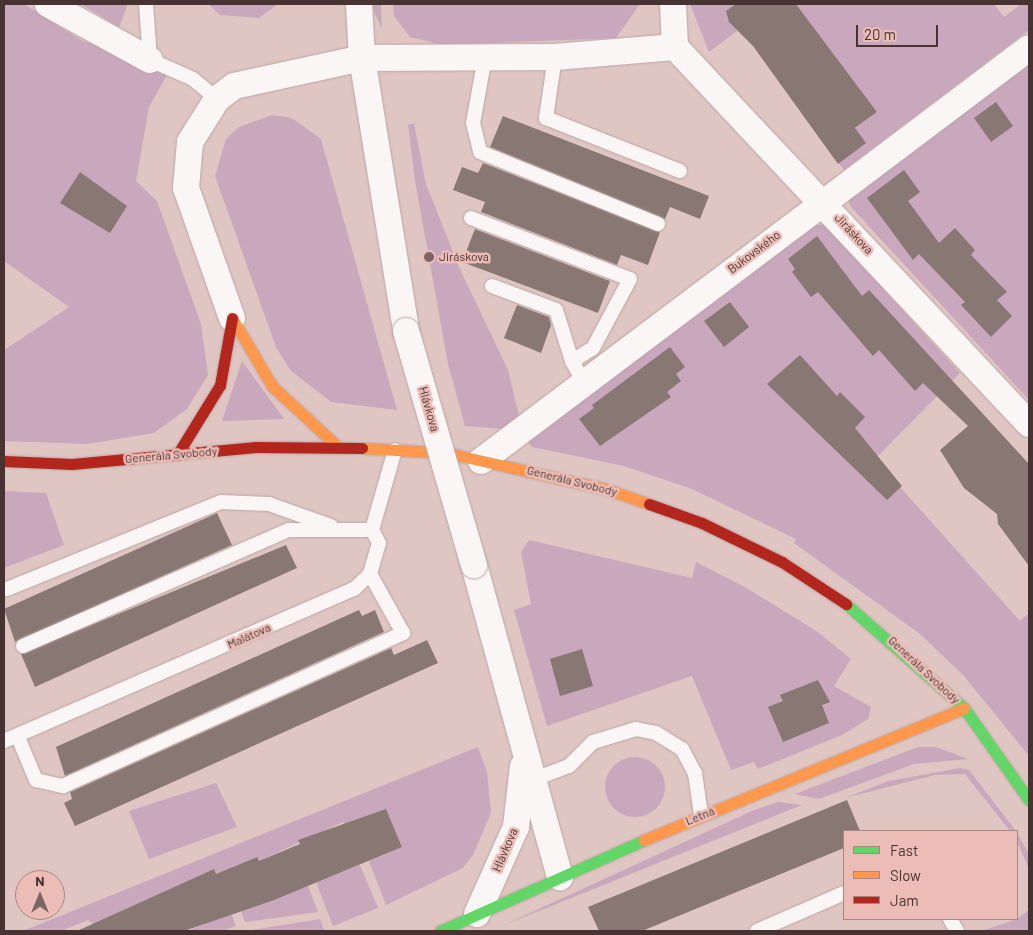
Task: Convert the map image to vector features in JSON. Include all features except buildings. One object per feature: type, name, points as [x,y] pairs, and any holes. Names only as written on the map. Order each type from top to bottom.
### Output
[{"type":"main road","points":[[232,318],[272,386],[337,446]]},
{"type":"main road","points":[[177,455],[220,385],[232,318]]},
{"type":"main road","name":"Generála Svobody","points":[[4,461],[72,464],[177,455],[337,446],[482,460],[609,490],[702,523],[782,562],[866,617],[964,708],[1029,800]]},
{"type":"main road","name":"Letná","points":[[440,931],[701,815],[964,708]]},
{"type":"street","points":[[48,4],[150,60]]},
{"type":"street","name":"Hlávkova","points":[[360,4],[362,58],[406,331],[474,565],[524,753],[560,877]]},
{"type":"street","points":[[232,318],[186,188],[190,142],[217,99],[234,86],[362,58],[554,57],[675,48],[673,4]]},
{"type":"street","name":"Jiráskova","points":[[675,48],[822,200],[1029,424]]},
{"type":"street","name":"Bukovského","points":[[482,460],[577,371],[822,200],[1029,48]]},
{"type":"street","name":"Hlávkova","points":[[477,914],[516,827],[524,753]]},
{"type":"lane","points":[[146,4],[150,60],[193,79],[217,99]]},
{"type":"lane","points":[[485,57],[473,123],[480,152],[658,224]]},
{"type":"lane","points":[[554,57],[546,118],[680,170]]},
{"type":"lane","points":[[471,218],[630,279],[593,348],[577,371]]},
{"type":"lane","points":[[492,286],[556,310],[577,371]]},
{"type":"lane","points":[[18,737],[36,780],[63,786],[403,633],[370,574],[379,543],[372,530],[394,450]]},
{"type":"lane","points":[[7,590],[221,502],[269,504],[336,528]]},
{"type":"lane","points":[[23,646],[289,530],[336,528],[372,530]]},
{"type":"lane","name":"Malátova","points":[[4,741],[18,737],[354,590],[370,574]]},
{"type":"lane","points":[[532,780],[569,766],[593,742],[636,729],[656,733],[682,749],[695,773],[701,815]]},
{"type":"lane","points":[[757,931],[843,893]]},
{"type":"lane","points":[[951,920],[957,931]]},
{"type":"shaded area","points":[[4,4],[24,4],[81,40],[168,73],[149,107],[136,181],[157,201],[201,324],[208,375],[187,409],[154,433],[87,444],[4,441],[4,350],[69,307],[4,261]]},
{"type":"shaded area","points":[[81,4],[128,4],[119,27]]},
{"type":"shaded area","points":[[208,4],[278,4],[259,18],[220,15]]},
{"type":"shaded area","points":[[373,4],[381,4],[382,29],[374,12]]},
{"type":"shaded area","points":[[393,4],[640,4],[616,38],[443,45],[410,37],[394,16]]},
{"type":"shaded area","points":[[690,4],[773,4],[709,52]]},
{"type":"shaded area","points":[[796,4],[994,4],[1004,17],[1021,4],[1029,4],[1029,30],[844,170],[839,163],[856,128],[877,112]]},
{"type":"shaded area","points":[[1029,61],[1029,400],[851,207],[847,197]]},
{"type":"shaded area","points":[[272,115],[292,118],[321,139],[397,410],[331,402],[290,370],[276,347],[215,176],[226,139],[239,127]]},
{"type":"shaded area","points":[[414,123],[426,184],[459,267],[508,370],[519,416],[504,429],[465,426],[448,364],[415,181],[408,125]]},
{"type":"shaded area","points":[[824,224],[960,373],[875,459],[1020,621],[1029,613],[1029,756],[964,676],[920,634],[794,543],[796,539],[692,489],[624,466],[532,447],[525,439],[813,226]]},
{"type":"shaded area","points":[[242,361],[284,419],[222,421]]},
{"type":"shaded area","points":[[4,491],[46,493],[64,545],[4,568]]},
{"type":"shaded area","points":[[529,540],[692,578],[696,562],[745,587],[818,632],[851,659],[834,686],[871,707],[868,719],[842,735],[758,769],[754,762],[731,770],[692,676],[547,726],[514,610],[531,604],[521,552]]},
{"type":"shaded area","points":[[478,747],[487,772],[491,813],[473,855],[463,868],[386,905],[369,861],[402,847],[386,810],[345,826],[343,822],[259,861],[257,857],[216,874],[214,869],[93,924],[88,920],[61,931],[23,931],[50,920],[65,920],[65,914]]},
{"type":"shaded area","points":[[918,747],[936,747],[968,759],[914,764],[819,799],[795,794]]},
{"type":"shaded area","points":[[629,757],[641,757],[652,762],[660,770],[665,781],[663,799],[652,812],[641,817],[629,817],[618,812],[610,804],[605,793],[605,781],[610,770],[618,762]]},
{"type":"shaded area","points":[[960,768],[969,770],[1015,830],[1009,830],[965,774],[935,775],[845,798],[889,781]]},
{"type":"shaded area","points":[[216,783],[237,827],[149,859],[129,811]]},
{"type":"shaded area","points":[[778,802],[802,805],[504,925],[754,810]]},
{"type":"shaded area","points":[[1018,835],[1029,854],[1029,869],[1018,843]]},
{"type":"shaded area","points":[[360,865],[378,908],[333,926],[316,882]]},
{"type":"shaded area","points":[[308,886],[318,912],[245,922],[240,908]]},
{"type":"shaded area","points":[[1029,910],[1029,931],[982,931],[1018,920]]},
{"type":"shaded area","points":[[231,912],[236,926],[222,931],[188,931]]},
{"type":"shaded area","points":[[320,919],[324,930],[321,931],[246,931]]},
{"type":"traffic: fast","points":[[846,604],[964,708],[1029,800]]},
{"type":"traffic: fast","points":[[440,931],[644,840]]},
{"type":"traffic: slow","points":[[232,318],[272,386],[337,446]]},
{"type":"traffic: slow","points":[[362,448],[448,453],[609,490],[649,504]]},
{"type":"traffic: slow","points":[[644,840],[964,708]]},
{"type":"traffic: jam","points":[[177,455],[220,385],[232,318]]},
{"type":"traffic: jam","points":[[4,461],[72,464],[256,447],[362,448]]},
{"type":"traffic: jam","points":[[649,504],[702,523],[782,562],[846,604]]},
{"type":"place","name":"Jiráskova","points":[[429,257]]}]
